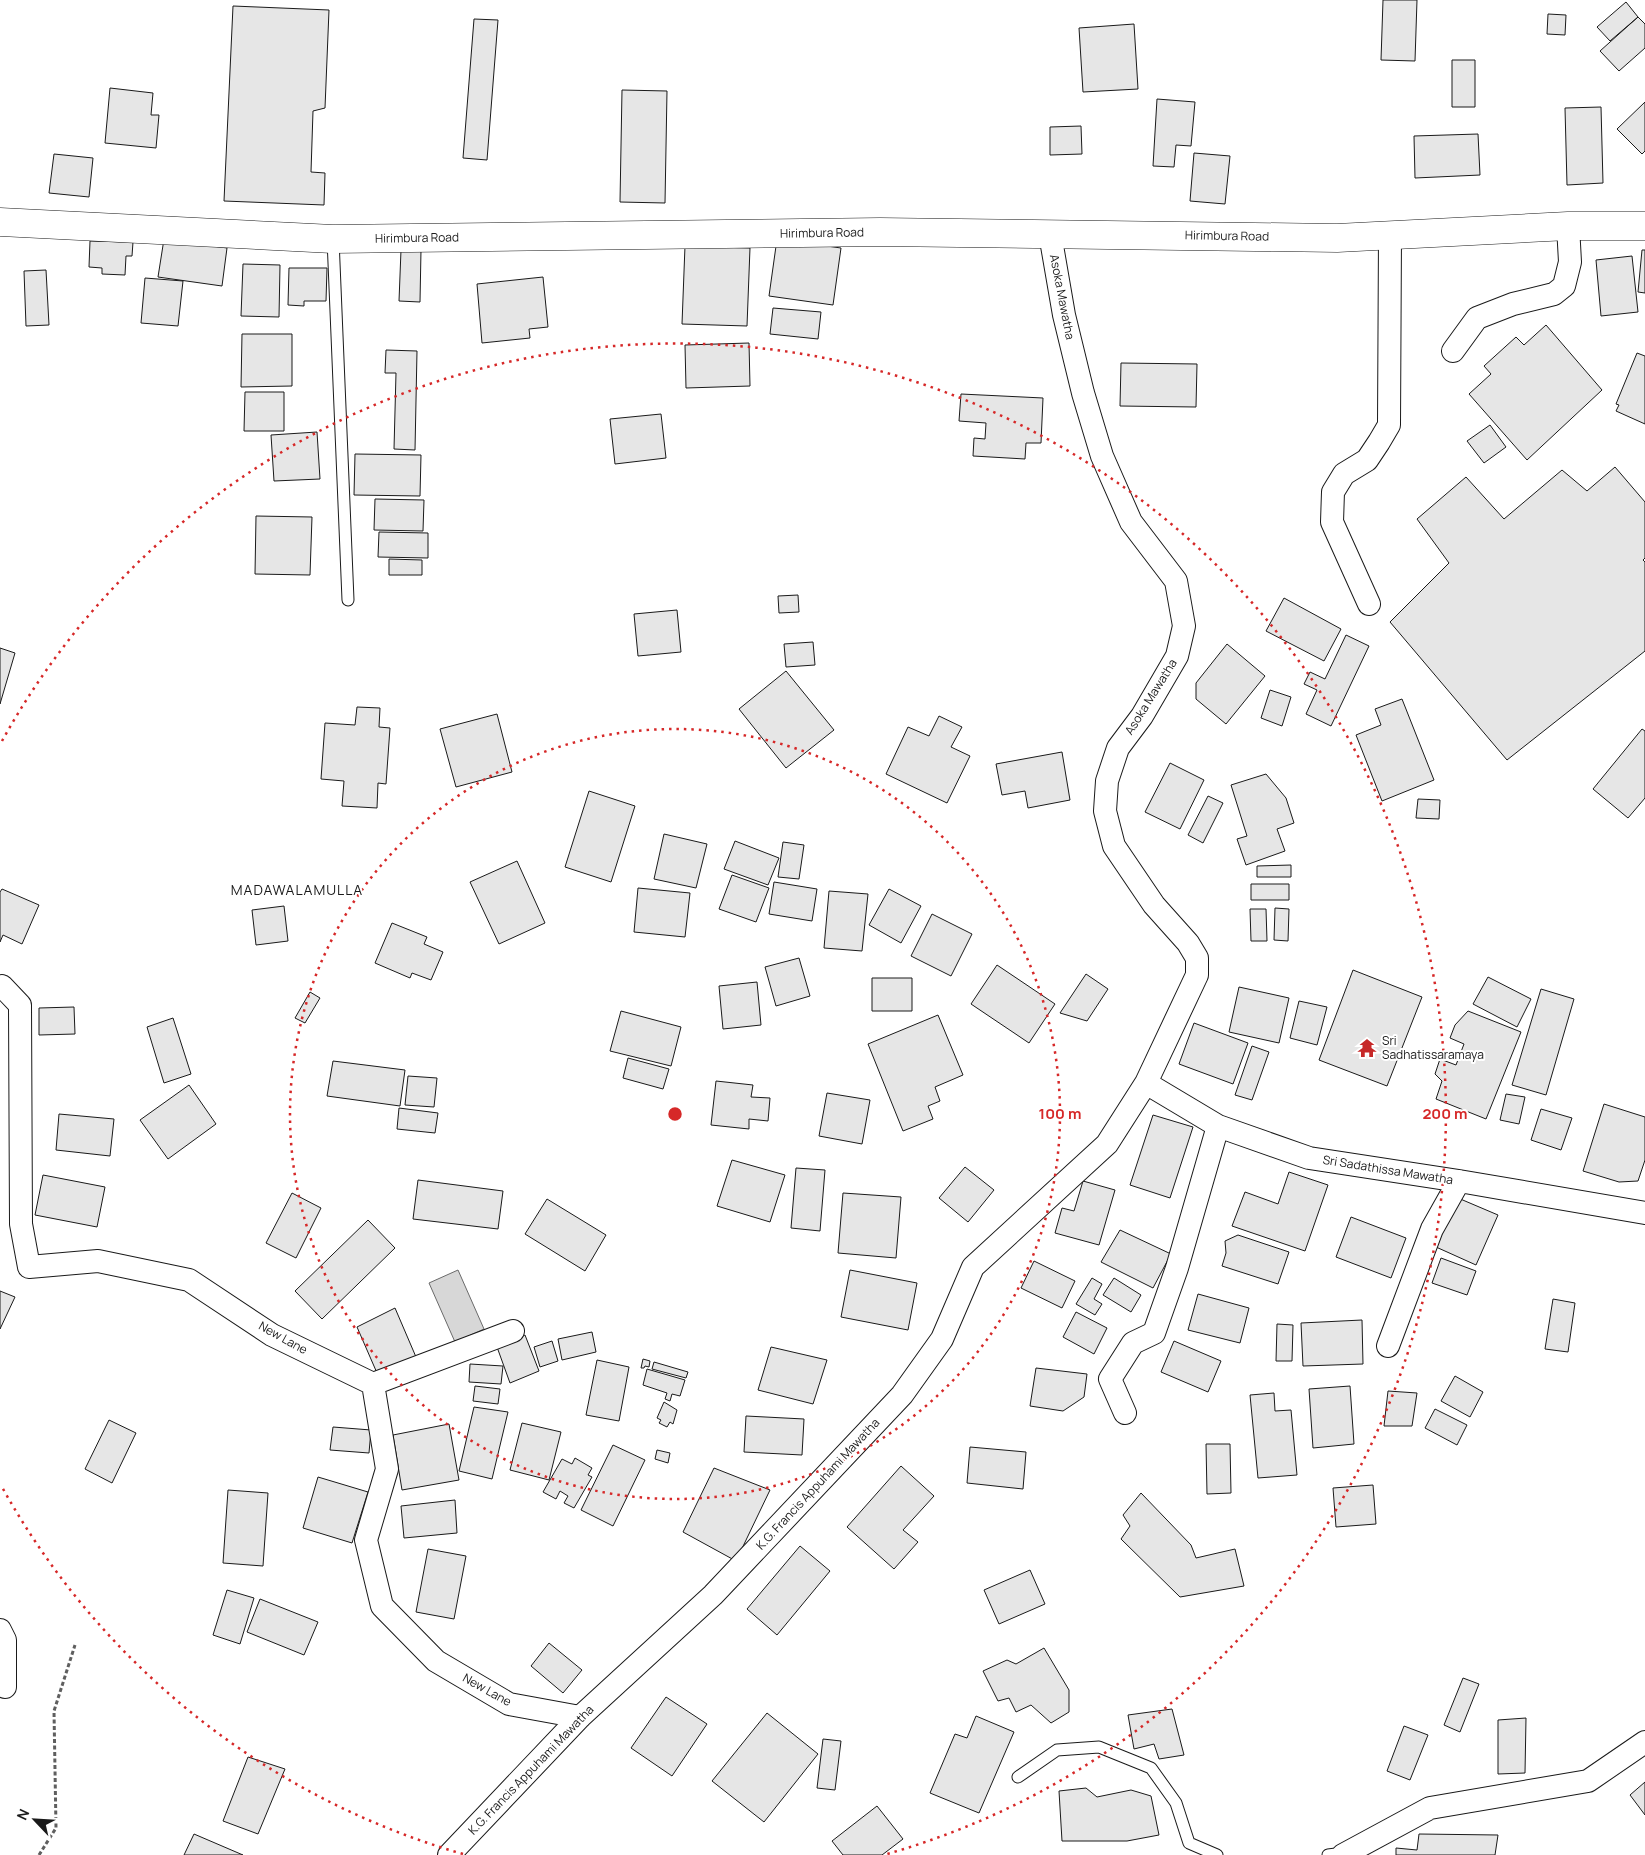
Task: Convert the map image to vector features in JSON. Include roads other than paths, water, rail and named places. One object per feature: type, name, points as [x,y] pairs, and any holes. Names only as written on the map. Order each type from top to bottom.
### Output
[{"type":"main road","name":"Hirimbura Road","points":[[0,222],[332,238],[880,232],[1337,238],[1568,226],[1645,226]]},
{"type":"street","points":[[1453,351],[1478,318],[1513,304],[1554,294],[1564,286],[1570,262],[1568,226]]},
{"type":"street","name":"Asoka Mawatha","points":[[1050,234],[1064,315],[1083,393],[1102,456],[1131,522],[1176,581],[1184,626],[1178,656],[1142,716],[1118,748],[1106,780],[1106,811],[1114,846],[1154,905],[1188,943],[1197,958],[1197,975],[1146,1083]]},
{"type":"street","points":[[1369,604],[1332,522],[1333,492],[1344,474],[1367,460],[1389,425],[1390,235]]},
{"type":"street","name":"New Lane","points":[[0,987],[2,986],[20,1005],[21,1224],[29,1267],[98,1261],[189,1280],[272,1335],[373,1384],[387,1469],[366,1540],[382,1606],[436,1661],[509,1704],[580,1717]]},
{"type":"street","name":"Sri Sadathissa Mawatha","points":[[1146,1083],[1218,1126],[1309,1158],[1459,1181],[1645,1213]]},
{"type":"street","name":"K.G. Francis Appuhami Mawatha","points":[[449,1855],[580,1717],[713,1595],[902,1395],[942,1339],[974,1267],[1107,1144],[1146,1083]]},
{"type":"street","points":[[1125,1414],[1110,1379],[1133,1343],[1154,1333],[1177,1268],[1218,1126]]},
{"type":"street","points":[[1388,1346],[1432,1229],[1459,1181]]},
{"type":"street","points":[[373,1384],[514,1331]]},
{"type":"street","points":[[0,1630],[5,1640],[5,1687]]},
{"type":"street","points":[[1338,1854],[1430,1808],[1588,1782],[1645,1742]]},
{"type":"lane","points":[[332,238],[348,600]]},
{"type":"lane","points":[[1018,1777],[1057,1750],[1099,1747],[1151,1768],[1176,1803],[1189,1843],[1217,1855]]},
{"type":"place","name":"Sri Sadhatissaramaya","points":[[1367,1048]]},
{"type":"district","name":"MADAWALAMULLA","points":[[297,890]]}]
